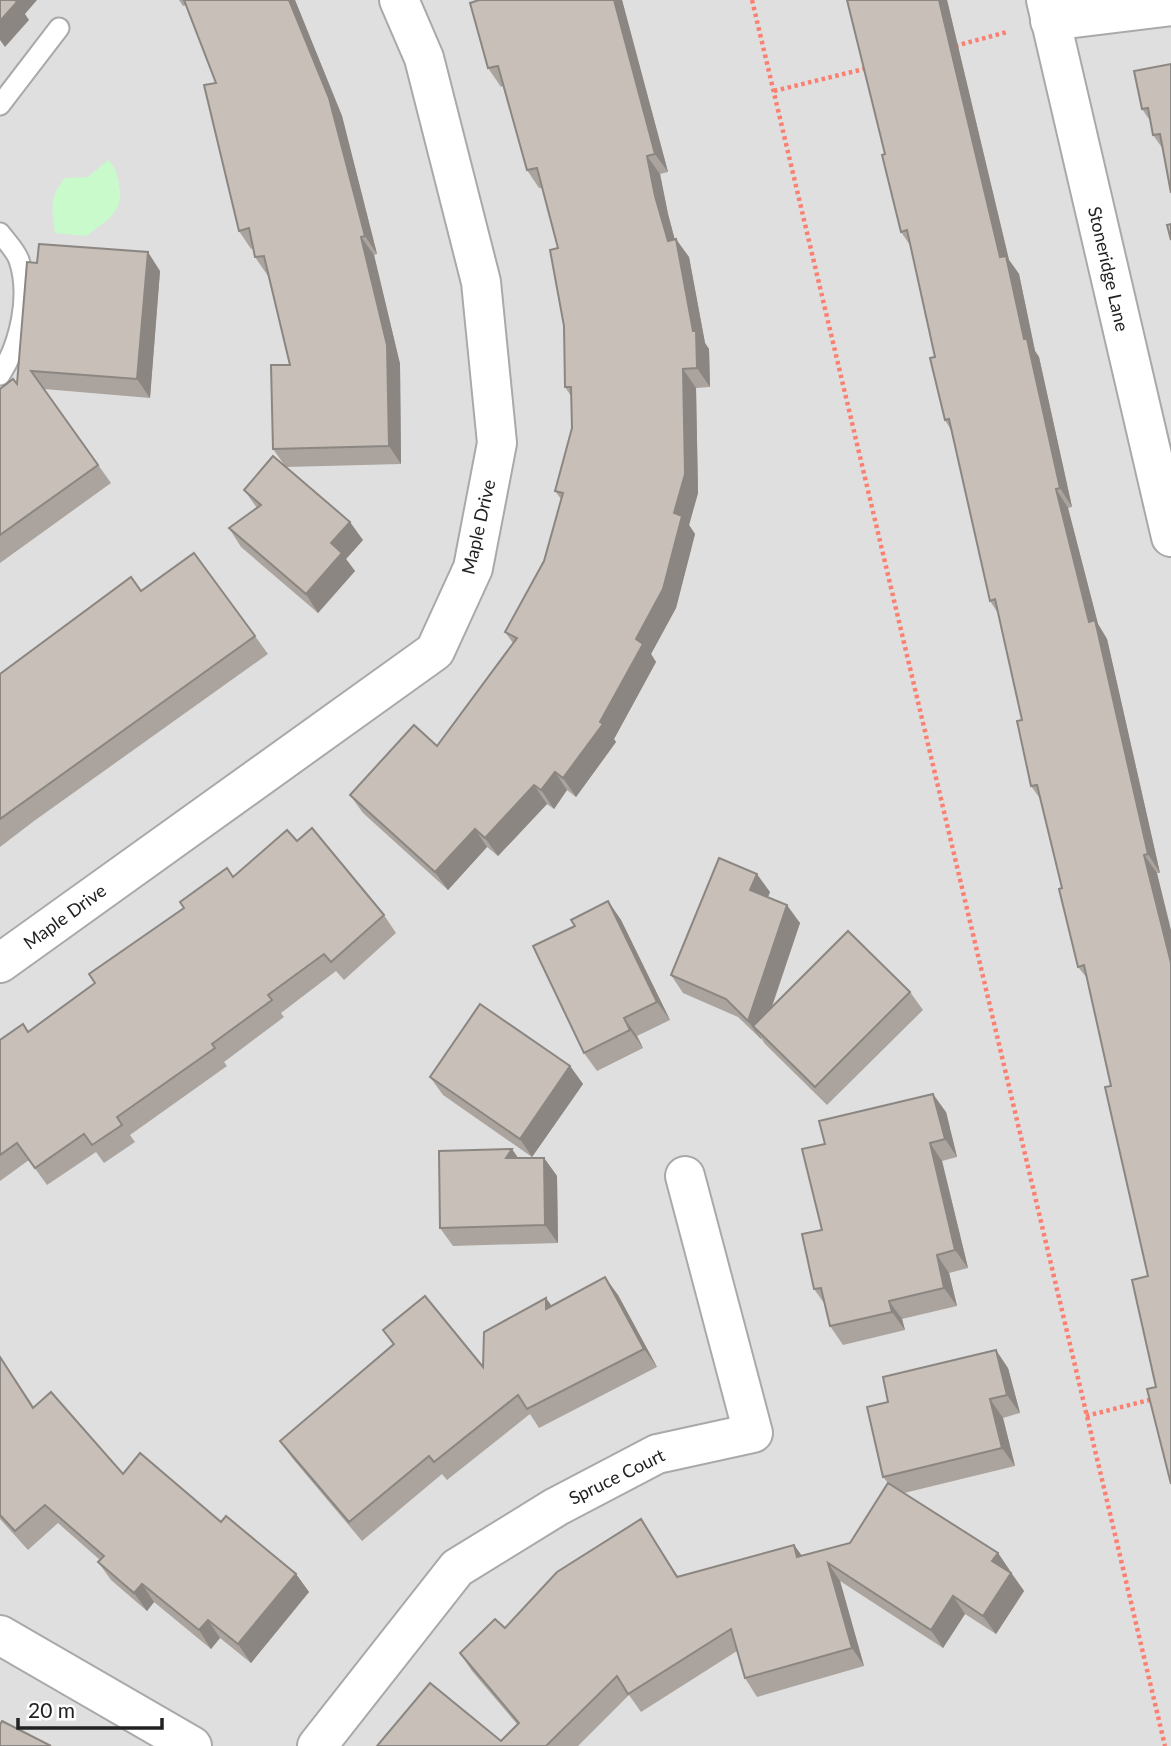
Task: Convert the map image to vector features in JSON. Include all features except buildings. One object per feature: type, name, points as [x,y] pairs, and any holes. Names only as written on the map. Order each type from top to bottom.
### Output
[{"type":"street","name":"Maple Drive","points":[[0,963],[435,652],[473,568],[497,443],[481,282],[424,58],[399,0]]},
{"type":"street","points":[[1048,10],[1171,6]]},
{"type":"street","name":"Stoneridge Lane","points":[[1048,10],[1171,537]]},
{"type":"street","name":"Spruce Court","points":[[317,1746],[457,1569],[556,1507],[657,1454],[753,1433],[685,1176]]},
{"type":"street","points":[[0,1635],[191,1746]]},
{"type":"lane","points":[[0,105],[59,28]]},
{"type":"lane","points":[[0,233],[19,258],[23,296],[18,334],[11,358],[0,375]]},
{"type":"path","points":[[752,0],[1165,1746]]},
{"type":"path","points":[[948,47],[1048,10]]},
{"type":"path","points":[[774,91],[881,64]]},
{"type":"path","points":[[1086,1416],[1159,1398]]},
{"type":"shaded area","points":[[0,0],[1171,0],[1171,1746],[0,1746]]},
{"type":"green space","points":[[108,160],[116,171],[120,194],[112,215],[86,236],[55,233],[54,198],[65,178],[88,177]]}]
